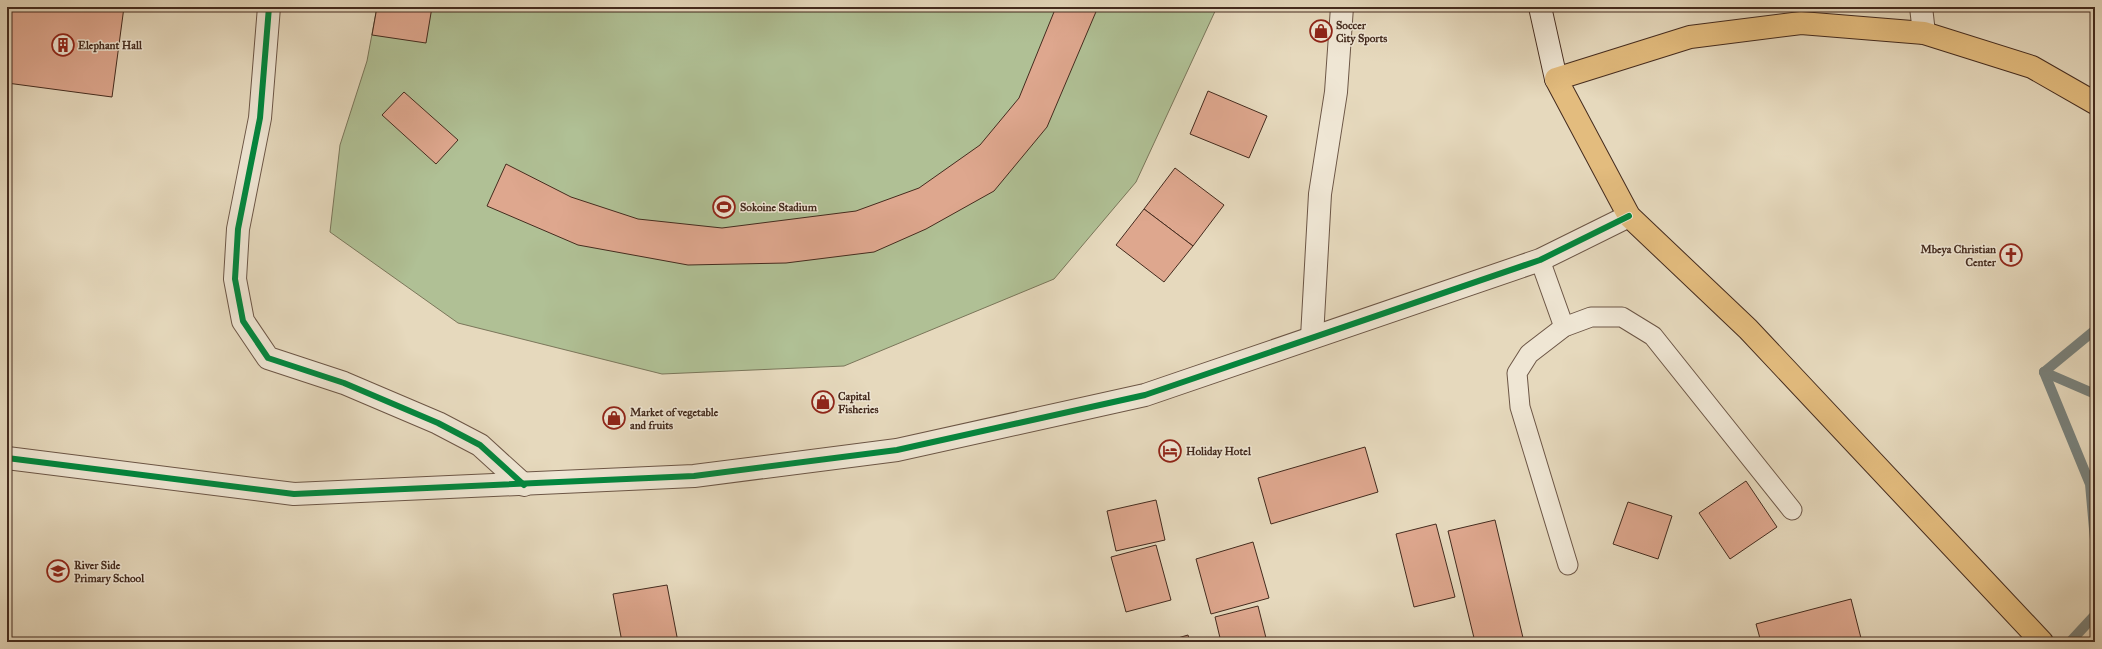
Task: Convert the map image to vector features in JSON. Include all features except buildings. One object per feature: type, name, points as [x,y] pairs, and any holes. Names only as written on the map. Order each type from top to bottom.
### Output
[{"type":"highway","points":[[2042,642],[1748,329],[1629,216],[1556,79],[1690,38],[1801,24],[1924,33],[2032,67],[2095,103]]},
{"type":"street","points":[[269,7],[260,118],[238,229],[235,278],[243,321],[268,358],[344,384],[438,423],[480,445],[524,485]]},
{"type":"street","points":[[1312,337],[1320,194],[1336,92],[1342,7]]},
{"type":"street","points":[[1540,7],[1556,79]]},
{"type":"street","points":[[1921,7],[1924,33]]},
{"type":"street","points":[[7,458],[294,494],[524,485],[694,476],[897,450],[1145,396],[1312,337],[1540,260],[1629,216]]},
{"type":"lane","points":[[1540,260],[1564,327]]},
{"type":"lane","points":[[1568,565],[1520,407],[1517,373],[1529,354],[1564,327],[1591,317],[1622,317],[1654,336],[1792,510]]},
{"type":"green space","name":"Sokoine Stadium","points":[[377,7],[1217,7],[1136,182],[1054,279],[844,366],[662,374],[458,323],[330,232],[340,145],[367,61]]},
{"type":"waterway","points":[[2044,372],[2095,330]]},
{"type":"waterway","points":[[2044,372],[2090,484],[2095,540]]},
{"type":"waterway","points":[[2044,372],[2095,394]]},
{"type":"waterway","points":[[2070,642],[2095,615]]},
{"type":"cycle path","points":[[269,7],[260,118],[238,229],[235,279],[243,321],[268,358],[344,383],[438,423],[480,445],[524,485]]},
{"type":"cycle path","points":[[7,458],[294,494],[694,476],[897,450],[1145,395],[1540,260],[1629,216]]},
{"type":"place","name":"Soccer City Sports","points":[[1321,31]]},
{"type":"place","name":"Elephant Hall","points":[[63,45]]},
{"type":"place","name":"Sokoine Stadium","points":[[724,207]]},
{"type":"place","name":"Mbeya Christian Center","points":[[2011,255]]},
{"type":"place","name":"Capital Fisheries","points":[[823,402]]},
{"type":"place","name":"Market of vegetable and fruits","points":[[614,418]]},
{"type":"place","name":"Holiday Hotel","points":[[1170,451]]},
{"type":"place","name":"River Side Primary School","points":[[58,571]]}]
